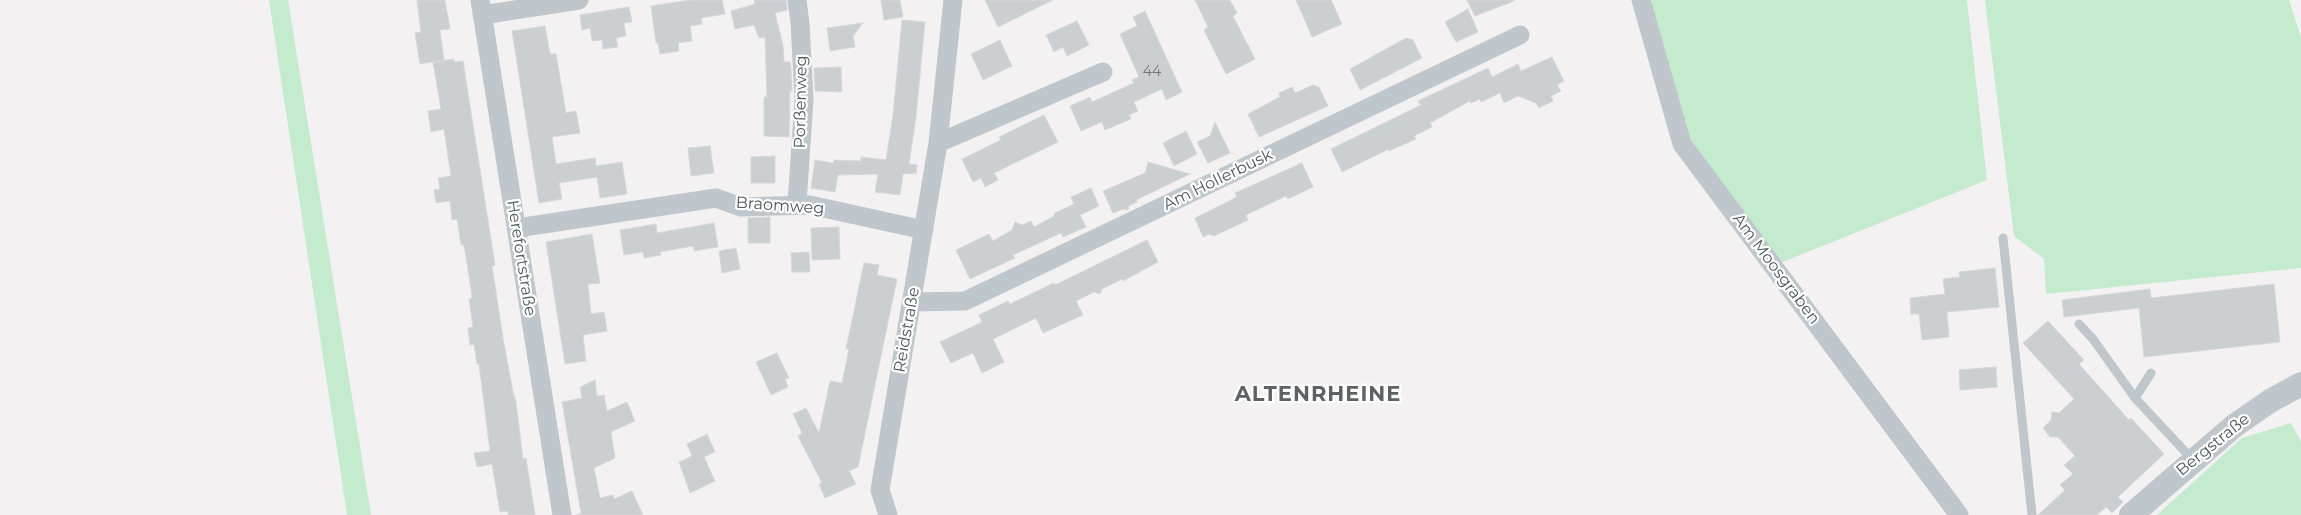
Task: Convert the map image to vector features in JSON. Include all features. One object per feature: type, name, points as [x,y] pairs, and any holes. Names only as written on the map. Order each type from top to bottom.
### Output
[{"type":"street","points":[[481,7],[580,0]]},
{"type":"street","name":"Porßenweg","points":[[797,0],[801,31],[804,100],[797,204]]},
{"type":"street","name":"Reidstraße","points":[[888,515],[880,490],[938,143],[953,0]]},
{"type":"street","name":"Am Moosgraben","points":[[1641,0],[1682,144],[1959,515]]},
{"type":"street","name":"Herefortstraße","points":[[481,7],[517,228],[548,437],[562,515]]},
{"type":"street","name":"Am Hollerbusk","points":[[912,302],[965,301],[1520,35]]},
{"type":"street","points":[[938,143],[1103,72]]},
{"type":"street","name":"Braomweg","points":[[517,228],[716,198],[741,207],[810,204],[924,230]]},
{"type":"street","name":"Bergstraße","points":[[2131,515],[2234,426],[2270,401],[2301,384]]},
{"type":"lane","points":[[2003,238],[2032,515]]},
{"type":"lane","points":[[2079,324],[2093,339],[2135,398],[2194,460]]},
{"type":"lane","points":[[2135,398],[2151,373]]},
{"type":"green space","points":[[269,0],[288,0],[371,515],[347,515]]},
{"type":"green space","points":[[1633,0],[1967,0],[1987,180],[1765,269],[1675,148]]},
{"type":"green space","points":[[1985,0],[2289,0],[2301,37],[2301,268],[2046,294],[2044,259],[2014,236]]},
{"type":"green space","points":[[2291,423],[2301,442],[2301,515],[2157,515],[2242,438]]},
{"type":"building","points":[[417,0],[445,0],[450,29],[440,30],[444,60],[420,64],[415,33],[421,32]]},
{"type":"building","points":[[690,0],[722,0],[725,14],[701,18],[702,24],[690,26],[692,41],[678,43],[679,51],[660,54],[658,43],[656,43],[651,6]]},
{"type":"building","points":[[754,0],[786,0],[787,10],[775,13],[783,45],[784,62],[790,62],[791,69],[792,91],[790,91],[789,137],[764,136],[764,97],[767,97],[765,37],[759,38],[754,25],[735,29],[731,11],[755,4]]},
{"type":"building","points":[[881,0],[900,0],[903,17],[884,20]]},
{"type":"building","points":[[985,0],[1053,0],[998,27]]},
{"type":"building","points":[[1195,0],[1230,0],[1237,13],[1233,16],[1255,59],[1226,74],[1204,30],[1208,27]]},
{"type":"building","points":[[1296,0],[1331,0],[1342,24],[1312,37]]},
{"type":"building","points":[[1467,0],[1514,0],[1514,1],[1475,16]]},
{"type":"building","points":[[629,7],[632,22],[624,23],[626,36],[616,38],[618,47],[603,49],[602,40],[592,41],[590,28],[582,30],[580,15]]},
{"type":"building","points":[[1468,9],[1478,32],[1456,42],[1445,22]]},
{"type":"building","points":[[1145,11],[1182,92],[1166,100],[1162,89],[1134,102],[1138,111],[1129,115],[1131,119],[1105,130],[1102,122],[1081,131],[1070,106],[1090,97],[1092,102],[1134,83],[1132,80],[1139,77],[1120,34],[1137,26],[1133,17]]},
{"type":"building","points":[[902,20],[925,22],[916,117],[909,164],[917,165],[916,173],[903,174],[900,195],[875,192],[878,174],[838,175],[835,192],[811,188],[815,160],[833,163],[834,160],[861,161],[861,157],[886,160],[893,115]]},
{"type":"building","points":[[1077,21],[1089,45],[1067,56],[1063,47],[1054,52],[1046,35]]},
{"type":"building","points":[[863,23],[853,36],[855,47],[830,51],[827,28]]},
{"type":"building","points":[[545,26],[550,54],[556,54],[566,113],[576,111],[580,133],[552,137],[556,164],[595,158],[596,166],[622,162],[627,194],[600,198],[597,177],[559,183],[562,199],[539,203],[512,31]]},
{"type":"building","points":[[1406,38],[1413,40],[1422,58],[1360,90],[1350,69]]},
{"type":"building","points":[[1000,40],[1012,66],[983,80],[971,54]]},
{"type":"building","points":[[1552,57],[1564,81],[1557,85],[1561,91],[1551,96],[1553,101],[1539,108],[1536,103],[1518,96],[1504,103],[1500,93],[1481,102],[1480,99],[1471,103],[1470,101],[1430,123],[1432,127],[1414,136],[1416,139],[1389,151],[1389,149],[1342,172],[1331,149],[1421,105],[1418,101],[1488,68],[1492,77],[1518,64],[1521,71]]},
{"type":"building","points":[[454,59],[454,62],[463,61],[495,265],[492,266],[503,338],[516,402],[523,459],[526,458],[535,515],[508,515],[508,511],[500,512],[492,464],[477,467],[474,453],[490,451],[479,364],[477,364],[474,344],[470,345],[468,328],[473,327],[469,299],[472,298],[471,289],[464,245],[461,245],[457,219],[452,220],[450,201],[436,203],[434,190],[440,189],[438,178],[451,176],[444,129],[431,132],[428,111],[441,109],[433,62]]},
{"type":"building","points":[[841,67],[842,92],[815,91],[814,68]]},
{"type":"building","points":[[1313,85],[1319,87],[1328,106],[1259,137],[1248,114],[1280,97],[1279,93],[1292,87],[1295,93]]},
{"type":"building","points":[[1044,115],[1058,142],[994,173],[998,180],[985,187],[981,178],[973,182],[962,159],[1001,140],[999,137]]},
{"type":"building","points":[[1215,122],[1230,153],[1208,163],[1197,142],[1210,136]]},
{"type":"building","points":[[1186,131],[1197,154],[1174,166],[1163,143]]},
{"type":"building","points":[[710,146],[714,173],[691,176],[688,148]]},
{"type":"building","points":[[775,156],[775,183],[751,183],[751,157]]},
{"type":"building","points":[[1148,162],[1190,174],[1136,200],[1137,202],[1129,206],[1128,210],[1123,209],[1113,213],[1103,191],[1145,173]]},
{"type":"building","points":[[1302,163],[1313,187],[1288,199],[1286,196],[1246,215],[1248,220],[1214,236],[1209,234],[1203,237],[1195,218],[1237,197],[1235,193]]},
{"type":"building","points":[[1091,188],[1099,206],[1080,215],[1086,227],[1063,237],[1061,233],[1013,255],[1015,258],[970,279],[956,250],[989,234],[993,241],[1012,230],[1015,222],[1022,225],[1031,221],[1034,227],[1054,216],[1055,213],[1074,204],[1071,197]]},
{"type":"building","points":[[770,217],[770,243],[748,243],[748,218]]},
{"type":"building","points":[[714,223],[718,247],[694,251],[693,246],[660,252],[661,255],[644,258],[643,252],[624,255],[620,230],[656,224],[657,233]]},
{"type":"building","points":[[839,227],[840,259],[812,260],[811,228]]},
{"type":"building","points":[[592,234],[600,283],[588,284],[591,314],[604,312],[607,331],[583,335],[586,361],[565,364],[546,242]]},
{"type":"building","points":[[1147,240],[1158,262],[1123,281],[1122,279],[1102,289],[1100,294],[1094,292],[1076,301],[1083,315],[1043,333],[1036,318],[993,339],[1004,362],[982,373],[973,353],[951,363],[940,342],[982,322],[979,315],[1008,301],[1010,304],[1054,283],[1055,285]]},
{"type":"building","points":[[736,248],[740,269],[722,273],[719,251]]},
{"type":"building","points":[[809,252],[810,272],[792,272],[791,253]]},
{"type":"building","points":[[864,263],[879,265],[877,275],[897,279],[858,467],[849,471],[856,484],[825,498],[819,484],[822,483],[798,436],[802,433],[793,414],[806,408],[819,433],[830,381],[842,383],[849,349],[846,349]]},
{"type":"building","points":[[1995,268],[1999,307],[1947,312],[1949,337],[1922,340],[1919,314],[1911,314],[1910,298],[1945,294],[1943,279],[1960,277],[1959,272]]},
{"type":"building","points":[[2274,284],[2280,342],[2144,357],[2139,308],[2064,317],[2062,300],[2150,289],[2151,298]]},
{"type":"building","points":[[2048,321],[2084,360],[2079,364],[2129,420],[2131,418],[2164,454],[2118,497],[2123,502],[2112,513],[2106,507],[2097,515],[2038,515],[2065,490],[2060,485],[2073,474],[2064,465],[2075,456],[2058,437],[2050,437],[2043,428],[2051,420],[2052,412],[2059,413],[2074,399],[2023,343]]},
{"type":"building","points":[[777,353],[789,378],[785,379],[788,387],[771,395],[756,362]]},
{"type":"building","points":[[1996,367],[1997,387],[1960,390],[1959,370]]},
{"type":"building","points":[[595,380],[597,396],[604,395],[607,411],[627,402],[635,421],[611,432],[615,458],[594,468],[600,498],[613,495],[614,499],[632,491],[643,515],[576,515],[581,513],[562,402],[582,398],[580,387]]},
{"type":"building","points":[[707,434],[715,452],[704,457],[715,481],[690,493],[679,462],[692,456],[687,444]]},
{"type":"district","name":"ALTENRHEINE","points":[[1318,395]]}]
